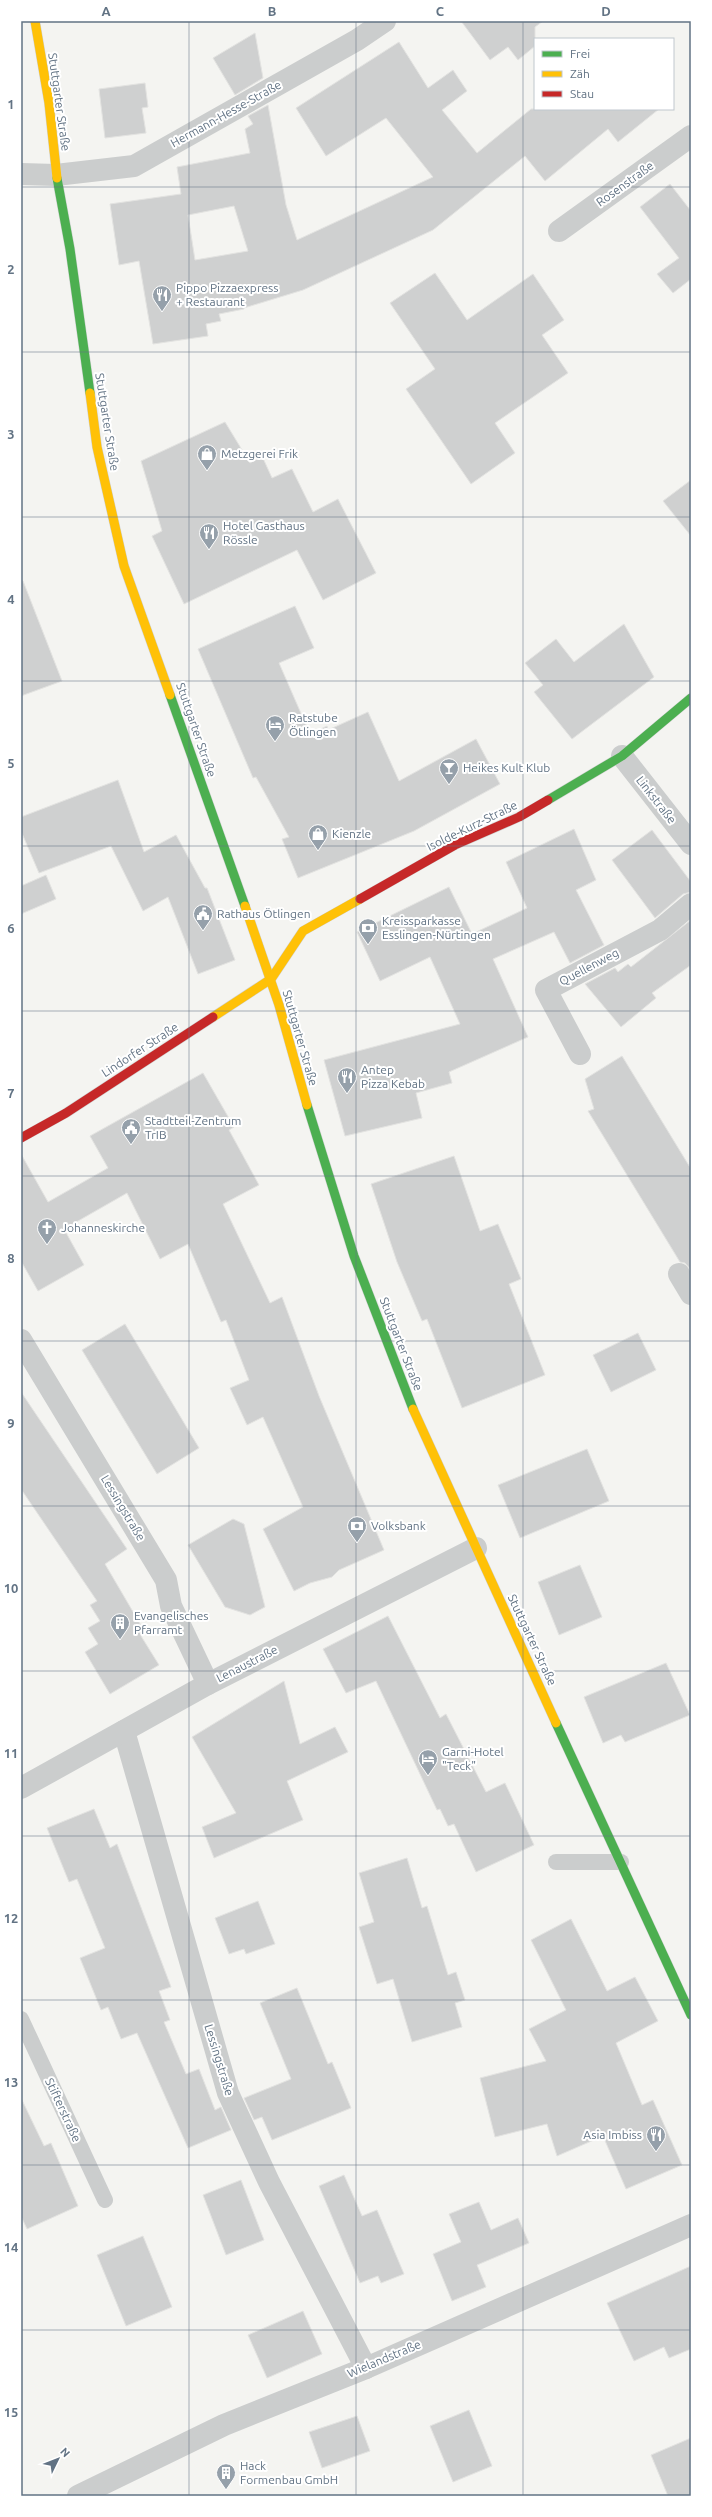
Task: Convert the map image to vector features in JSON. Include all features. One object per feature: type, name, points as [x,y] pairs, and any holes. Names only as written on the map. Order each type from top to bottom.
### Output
[{"type":"main road","name":"Stuttgarter Straße","points":[[35,21],[49,103],[56,175],[70,249],[97,447],[124,566],[271,979],[292,1047],[297,1071],[330,1185],[358,1264],[430,1448],[691,2016]]},
{"type":"main road","name":"Isolde-Kurz-Straße","points":[[271,979],[303,931],[455,846],[519,817],[622,756],[691,698]]},
{"type":"main road","name":"Lindorfer Straße","points":[[21,1138],[66,1113],[271,979]]},
{"type":"street","name":"Hermann-Hesse-Straße","points":[[21,174],[56,175],[134,166],[357,40],[385,21]]},
{"type":"street","name":"Rosenstraße","points":[[559,231],[691,136]]},
{"type":"street","name":"Linkstraße","points":[[622,756],[691,844]]},
{"type":"street","name":"Quellenweg","points":[[580,1054],[546,990],[660,930],[691,904]]},
{"type":"street","points":[[679,1274],[691,1294]]},
{"type":"street","name":"Lessingstraße","points":[[21,1340],[166,1580],[170,1606],[208,1684]]},
{"type":"street","name":"Lenaustraße","points":[[21,1788],[208,1684],[476,1548]]},
{"type":"street","name":"Lessingstraße","points":[[124,1731],[228,2093],[270,2182],[366,2368]]},
{"type":"street","name":"Wielandstraße","points":[[78,2496],[224,2425],[366,2368],[691,2225]]},
{"type":"lane","points":[[556,1862],[621,1862]]},
{"type":"lane","name":"Stifterstraße","points":[[21,2019],[104,2200]]},
{"type":"building","points":[[461,21],[543,21],[535,27],[534,47],[518,60],[508,47],[490,60]]},
{"type":"building","points":[[255,33],[263,78],[235,95],[213,58]]},
{"type":"building","points":[[399,42],[428,88],[453,70],[467,91],[442,110],[477,153],[531,109],[658,110],[618,142],[608,129],[545,181],[525,156],[433,230],[303,290],[244,309],[219,314],[221,321],[206,324],[208,336],[153,344],[139,261],[119,265],[110,204],[181,194],[177,167],[250,153],[245,129],[253,124],[248,116],[268,105],[286,205],[297,240],[433,177],[386,118],[326,156],[296,108]],"holes":[[[234,206],[248,251],[195,260],[188,215]]]},
{"type":"building","points":[[145,83],[148,107],[142,108],[146,133],[105,138],[99,89]]},
{"type":"building","points":[[670,184],[691,211],[691,279],[673,293],[657,274],[679,258],[640,207]]},
{"type":"building","points":[[435,273],[467,320],[533,274],[564,320],[542,335],[568,373],[495,423],[515,453],[471,484],[406,389],[435,369],[390,303]]},
{"type":"building","points":[[225,422],[250,463],[262,456],[272,478],[292,469],[313,512],[338,499],[376,573],[323,600],[297,550],[184,604],[152,536],[162,531],[141,461]]},
{"type":"building","points":[[691,480],[691,536],[663,501]]},
{"type":"building","points":[[21,581],[23,581],[62,681],[21,696]]},
{"type":"building","points":[[295,606],[314,648],[279,663],[310,734],[327,726],[328,730],[368,712],[399,781],[476,739],[500,784],[414,831],[298,878],[282,839],[289,837],[256,777],[253,778],[198,649]]},
{"type":"building","points":[[624,624],[654,677],[572,739],[534,692],[543,685],[525,663],[556,639],[574,662]]},
{"type":"building","points":[[118,780],[144,852],[176,835],[205,888],[207,888],[235,960],[198,974],[168,897],[143,911],[111,846],[39,873],[21,831],[21,817]]},
{"type":"building","points":[[574,829],[596,880],[576,890],[604,945],[570,963],[554,932],[493,959],[528,1037],[449,1072],[452,1083],[416,1093],[422,1118],[345,1136],[324,1060],[460,1024],[430,957],[380,981],[357,932],[449,887],[472,934],[527,908],[506,862]]},
{"type":"building","points":[[652,830],[691,882],[691,892],[683,894],[655,918],[612,860]]},
{"type":"building","points":[[46,875],[56,899],[21,914],[21,886]]},
{"type":"building","points":[[691,920],[691,965],[652,993],[656,998],[621,1027],[585,984],[615,968],[618,972],[628,964],[631,967]]},
{"type":"building","points":[[622,1056],[691,1169],[691,1270],[685,1263],[680,1262],[588,1111],[594,1109],[585,1079]]},
{"type":"building","points":[[203,1073],[234,1127],[229,1130],[259,1185],[223,1204],[270,1303],[282,1297],[319,1396],[384,1550],[339,1570],[332,1577],[310,1583],[294,1591],[263,1529],[303,1507],[263,1417],[247,1425],[230,1388],[249,1380],[226,1320],[221,1322],[188,1244],[160,1259],[127,1193],[64,1229],[84,1265],[38,1291],[21,1261],[21,1154],[48,1202],[108,1168],[90,1136]]},
{"type":"building","points":[[454,1156],[480,1231],[498,1224],[521,1279],[509,1284],[545,1375],[462,1408],[427,1319],[422,1321],[397,1262],[371,1184]]},
{"type":"building","points":[[125,1324],[199,1448],[157,1474],[82,1350]]},
{"type":"building","points":[[638,1333],[656,1370],[611,1392],[593,1355]]},
{"type":"building","points":[[21,1392],[127,1549],[105,1564],[146,1634],[141,1636],[159,1665],[110,1694],[85,1652],[98,1644],[88,1628],[100,1621],[90,1605],[97,1601],[21,1489]]},
{"type":"building","points":[[587,1449],[609,1501],[520,1538],[498,1485]]},
{"type":"building","points":[[233,1519],[244,1524],[265,1607],[250,1615],[225,1607],[188,1545]]},
{"type":"building","points":[[580,1565],[602,1617],[559,1635],[538,1582]]},
{"type":"building","points":[[388,1616],[440,1718],[446,1714],[486,1792],[505,1783],[534,1845],[476,1872],[454,1824],[448,1826],[440,1809],[437,1810],[376,1681],[346,1693],[323,1649]]},
{"type":"building","points":[[666,1663],[690,1715],[625,1742],[621,1735],[603,1743],[584,1697]]},
{"type":"building","points":[[284,1681],[300,1744],[335,1727],[348,1752],[287,1781],[303,1820],[214,1858],[202,1827],[236,1813],[192,1737]]},
{"type":"building","points":[[94,1809],[110,1848],[117,1844],[171,1987],[159,1991],[170,2020],[164,2022],[186,2074],[199,2069],[215,2110],[221,2107],[231,2130],[188,2148],[137,2033],[121,2039],[108,2007],[101,2010],[80,1958],[105,1948],[77,1879],[69,1882],[47,1828]]},
{"type":"building","points":[[407,1858],[422,1908],[427,1906],[448,1975],[456,1972],[465,2000],[455,2003],[462,2027],[412,2042],[393,1979],[377,1984],[359,1927],[374,1922],[359,1873]]},
{"type":"building","points":[[258,1901],[275,1944],[246,1954],[244,1949],[229,1954],[215,1918]]},
{"type":"building","points":[[571,1919],[607,1991],[635,1977],[658,2021],[616,2043],[642,2105],[653,2100],[682,2165],[626,2189],[603,2136],[557,2156],[547,2124],[495,2137],[480,2078],[546,2061],[529,2029],[566,2010],[531,1940]]},
{"type":"building","points":[[297,1988],[328,2064],[332,2062],[351,2108],[272,2140],[262,2117],[254,2120],[244,2098],[291,2079],[260,2003]]},
{"type":"building","points":[[21,2098],[44,2146],[51,2143],[78,2206],[27,2229],[21,2216]]},
{"type":"building","points":[[344,2175],[362,2216],[377,2210],[404,2274],[381,2283],[378,2276],[360,2283],[319,2186]]},
{"type":"building","points":[[241,2180],[264,2240],[226,2255],[203,2195]]},
{"type":"building","points":[[479,2202],[491,2230],[518,2218],[529,2243],[477,2265],[486,2287],[452,2301],[433,2254],[461,2242],[449,2214]]},
{"type":"building","points":[[143,2236],[172,2307],[126,2326],[97,2255]]},
{"type":"building","points":[[691,2266],[691,2349],[669,2358],[664,2347],[634,2361],[607,2303]]},
{"type":"building","points":[[303,2311],[322,2354],[267,2378],[248,2335]]},
{"type":"building","points":[[469,2410],[492,2466],[453,2482],[430,2426]]},
{"type":"building","points":[[357,2416],[370,2451],[322,2468],[309,2432]]},
{"type":"building","points":[[691,2438],[691,2496],[668,2496],[651,2455]]},
{"type":"traffic: fast","points":[[57,178],[70,249],[90,393]]},
{"type":"traffic: fast","points":[[170,695],[245,906]]},
{"type":"traffic: fast","points":[[548,800],[622,756],[691,698]]},
{"type":"traffic: fast","points":[[307,1105],[354,1256],[413,1409]]},
{"type":"traffic: fast","points":[[556,1723],[691,2015]]},
{"type":"traffic: slow","points":[[35,21],[49,103],[57,178]]},
{"type":"traffic: slow","points":[[90,393],[97,447],[124,566],[170,695]]},
{"type":"traffic: slow","points":[[213,1017],[271,979],[303,931],[360,899]]},
{"type":"traffic: slow","points":[[245,906],[279,1005],[307,1105]]},
{"type":"traffic: slow","points":[[413,1409],[556,1723]]},
{"type":"traffic: jam","points":[[360,899],[455,845],[519,817],[548,800]]},
{"type":"traffic: jam","points":[[21,1138],[66,1113],[213,1017]]},
{"type":"place","name":"Pippo Pizzaexpress + Restaurant","points":[[162,312]]},
{"type":"place","name":"Metzgerei Frik","points":[[207,471]]},
{"type":"place","name":"Hotel Gasthaus Rössle","points":[[209,550]]},
{"type":"place","name":"Ratstube Ötlingen","points":[[275,742]]},
{"type":"place","name":"Heikes Kult Klub","points":[[449,785]]},
{"type":"place","name":"Kienzle","points":[[318,851]]},
{"type":"place","name":"Rathaus Ötlingen","points":[[203,931]]},
{"type":"place","name":"Kreissparkasse Esslingen-Nürtingen","points":[[368,945]]},
{"type":"place","name":"Antep Pizza Kebab","points":[[347,1094]]},
{"type":"place","name":"Stadtteil-Zentrum TrIB","points":[[131,1145]]},
{"type":"place","name":"Johanneskirche","points":[[47,1245]]},
{"type":"place","name":"Volksbank","points":[[357,1543]]},
{"type":"place","name":"Evangelisches Pfarramt","points":[[120,1640]]},
{"type":"place","name":"Garni-Hotel \"Teck\"","points":[[428,1776]]},
{"type":"place","name":"Asia Imbiss","points":[[656,2152]]},
{"type":"place","name":"Hack Formenbau GmbH","points":[[226,2490]]}]
